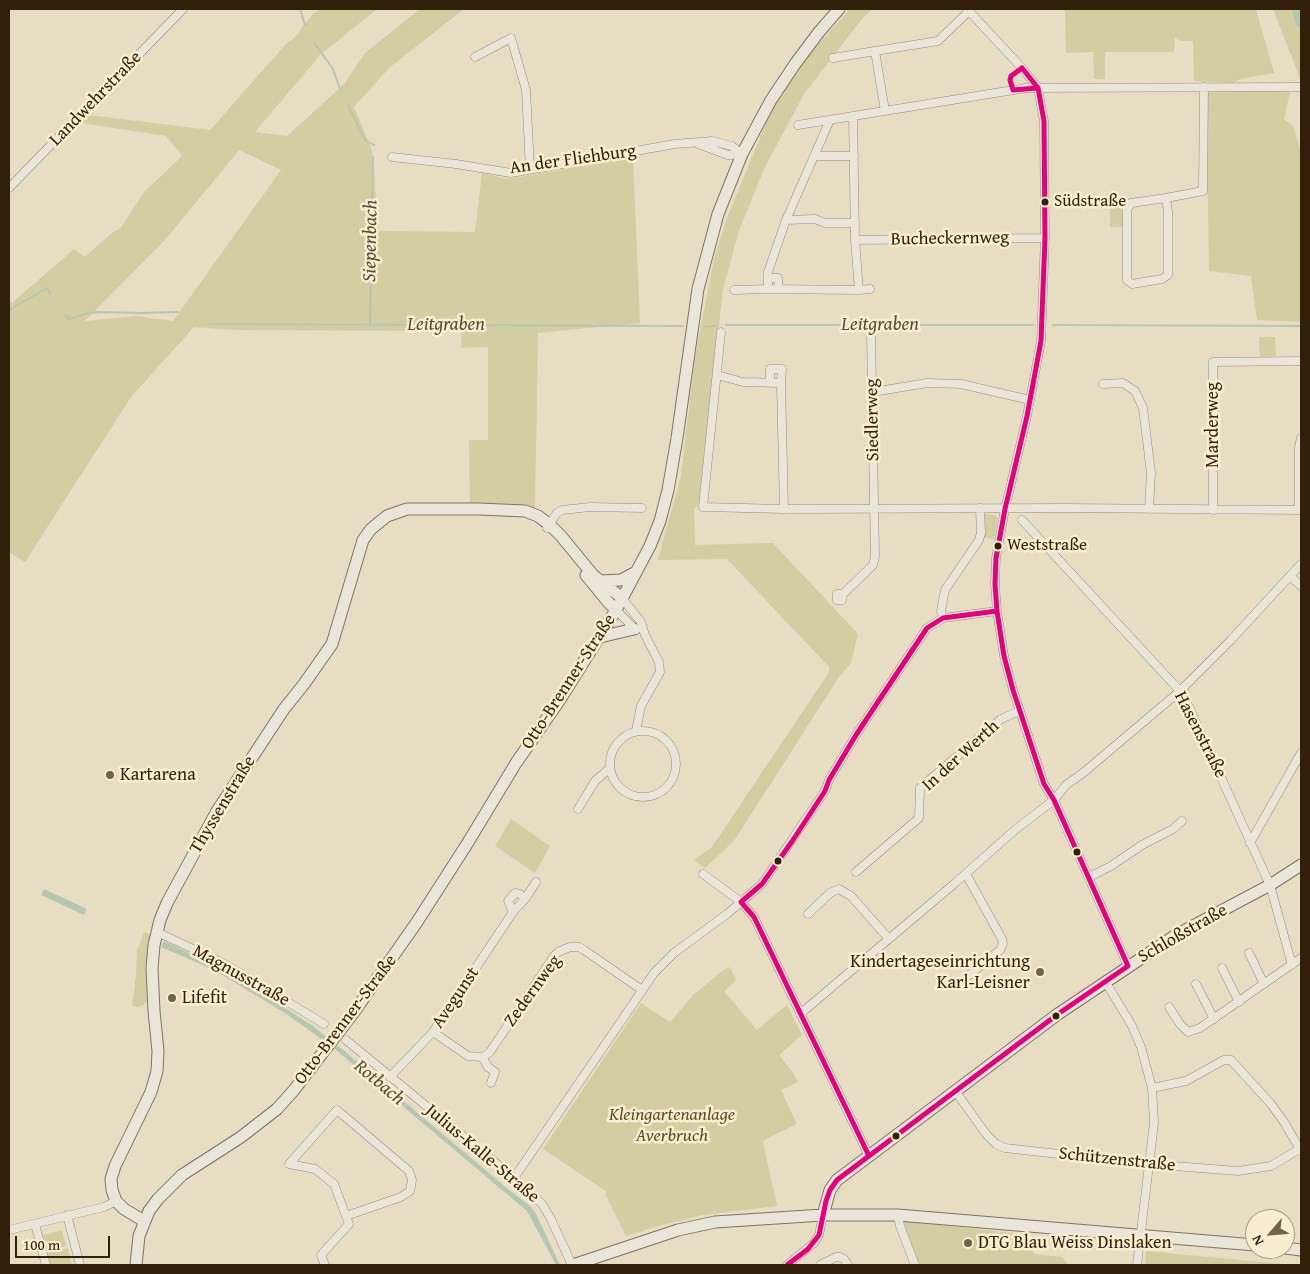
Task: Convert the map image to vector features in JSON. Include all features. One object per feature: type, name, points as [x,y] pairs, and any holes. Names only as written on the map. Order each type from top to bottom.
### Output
[{"type":"main road","name":"Otto-Brenner-Straße","points":[[136,1265],[139,1236],[144,1221],[158,1199],[182,1175],[241,1137],[277,1109],[336,1042],[417,922],[516,763],[561,698],[616,610],[650,546],[660,520],[668,490],[677,438],[692,323],[705,258],[718,214],[742,154],[771,100],[795,64],[839,9]]},
{"type":"main road","name":"Thyssenstraße","points":[[116,1201],[111,1179],[115,1166],[151,1092],[157,1071],[158,1051],[152,968],[157,932],[167,903],[216,811],[284,708],[304,684],[332,644],[363,540],[371,529],[387,516],[408,510],[508,510],[549,526],[593,574],[622,598]]},
{"type":"main road","name":"Thyssenstraße","points":[[549,526],[616,610]]},
{"type":"main road","points":[[601,581],[621,580],[637,571]]},
{"type":"main road","points":[[600,637],[640,632]]},
{"type":"main road","name":"Schloßstraße","points":[[823,1215],[830,1190],[837,1180],[1059,1014],[1105,981],[1176,935],[1270,885],[1301,865]]},
{"type":"main road","points":[[116,1201],[124,1209],[144,1221]]},
{"type":"main road","points":[[572,1265],[678,1230],[714,1222],[823,1215],[898,1215],[1245,1245]]},
{"type":"street","name":"Landwehrstraße","points":[[9,188],[182,9]]},
{"type":"street","points":[[832,58],[938,41],[968,10],[1038,88],[1044,121],[1045,238],[1041,341],[996,558],[997,611],[1004,656],[1019,711],[1044,784],[1054,800],[1128,966]]},
{"type":"street","points":[[475,58],[511,38],[526,90],[530,169]]},
{"type":"street","points":[[875,51],[885,111]]},
{"type":"street","points":[[1166,198],[1168,212],[1168,275],[1162,279],[1132,284],[1127,280],[1128,210],[1131,203],[1203,191],[1204,87]]},
{"type":"street","points":[[798,125],[1026,88],[1301,88]]},
{"type":"street","points":[[853,116],[855,240],[859,290]]},
{"type":"street","points":[[768,289],[768,272],[786,220],[830,120]]},
{"type":"street","name":"An der Fliehburg","points":[[392,157],[511,172],[675,144],[712,140],[732,146],[742,154]]},
{"type":"street","points":[[814,156],[854,156]]},
{"type":"street","points":[[786,220],[815,219],[826,223],[855,223]]},
{"type":"street","name":"Bucheckernweg","points":[[855,240],[1045,238]]},
{"type":"street","points":[[768,278],[778,278],[779,289]]},
{"type":"street","points":[[734,290],[870,289]]},
{"type":"street","points":[[721,332],[702,507],[784,509],[1300,510],[1299,447],[1301,438]]},
{"type":"street","name":"Siedlerweg","points":[[843,594],[873,564],[875,557],[871,332]]},
{"type":"street","name":"Marderweg","points":[[1213,510],[1213,362],[1301,361]]},
{"type":"street","points":[[770,382],[770,369],[782,369],[784,509]]},
{"type":"street","points":[[717,375],[743,382],[781,383]]},
{"type":"street","points":[[873,392],[927,383],[961,384],[1030,400]]},
{"type":"street","points":[[1103,384],[1122,383],[1134,391],[1143,408],[1151,474],[1149,509]]},
{"type":"street","points":[[549,526],[557,513],[562,510],[590,507],[642,508]]},
{"type":"street","points":[[943,618],[941,612],[945,590],[978,540],[980,533],[980,508]]},
{"type":"street","name":"Hasenstraße","points":[[1022,520],[1056,563],[1180,691],[1199,727],[1270,885],[1292,965]]},
{"type":"street","points":[[800,1014],[966,874],[1016,829],[1054,800],[1066,785],[1084,773],[1180,691],[1230,641],[1301,564]]},
{"type":"street","points":[[1290,576],[1301,586]]},
{"type":"street","points":[[622,598],[641,622],[640,632]]},
{"type":"street","points":[[616,610],[640,632],[656,654],[660,672],[641,706],[636,731]]},
{"type":"street","points":[[514,1178],[663,962],[762,884],[825,791],[829,780],[856,735],[927,628],[943,618],[997,611]]},
{"type":"street","name":"In der Werth","points":[[856,872],[919,818],[920,788],[1001,719],[1019,711]]},
{"type":"street","points":[[636,731],[658,734],[673,750],[676,766],[671,782],[664,790],[642,798],[631,795],[621,789],[613,780],[610,769],[610,756],[615,745],[624,736],[636,731]]},
{"type":"street","points":[[1250,843],[1301,753]]},
{"type":"street","points":[[578,809],[595,781],[610,769]]},
{"type":"street","points":[[1089,877],[1173,829],[1182,821]]},
{"type":"street","points":[[704,874],[748,908],[754,917],[869,1156]]},
{"type":"street","points":[[966,874],[1002,939],[1000,950],[968,976]]},
{"type":"street","name":"Avegunst","points":[[390,1076],[433,1032],[513,912],[517,910],[536,882]]},
{"type":"street","points":[[808,914],[830,893],[839,889],[852,896],[889,939]]},
{"type":"street","name":"Avegunst","points":[[513,912],[508,901],[511,896],[516,893],[525,899]]},
{"type":"street","name":"Magnusstraße","points":[[157,932],[223,963],[324,1024]]},
{"type":"street","name":"Zedernweg","points":[[482,1057],[490,1052],[554,956],[564,949],[579,947],[601,960],[642,990]]},
{"type":"street","points":[[1249,953],[1264,984]]},
{"type":"street","points":[[1169,1008],[1188,1032],[1200,1028],[1301,958]]},
{"type":"street","points":[[1222,968],[1239,1002]]},
{"type":"street","points":[[1105,981],[1132,1026],[1141,1047],[1152,1088],[1154,1123],[1138,1265]]},
{"type":"street","points":[[1196,984],[1214,1019]]},
{"type":"street","points":[[433,1032],[468,1056],[482,1057],[488,1067],[494,1072],[490,1082]]},
{"type":"street","name":"Julius-Kalle-Straße","points":[[336,1042],[390,1076],[514,1178],[542,1204],[572,1265]]},
{"type":"street","points":[[1152,1088],[1186,1081],[1224,1060],[1230,1060],[1271,1104],[1301,1149]]},
{"type":"street","name":"Schützenstraße","points":[[956,1092],[986,1134],[996,1144],[1005,1148],[1238,1172],[1271,1166],[1301,1149]]},
{"type":"street","points":[[325,1265],[321,1254],[349,1224],[346,1216],[334,1184],[315,1169],[289,1164],[337,1110],[408,1171],[412,1180],[410,1191],[401,1197],[346,1216]]},
{"type":"street","points":[[9,1230],[104,1207],[116,1201]]},
{"type":"street","name":"Schloßstraße","points":[[787,1265],[814,1243],[823,1215]]},
{"type":"street","points":[[898,1215],[900,1226],[915,1265]]},
{"type":"street","points":[[67,1216],[80,1265]]},
{"type":"street","points":[[36,1224],[46,1265]]},
{"type":"street","points":[[820,1265],[836,1257],[840,1257],[848,1265]]},
{"type":"green space","points":[[320,9],[377,9],[320,55],[255,132],[287,136],[344,84],[365,53],[420,9],[464,9],[390,67],[354,107],[372,150],[379,231],[475,232],[482,173],[508,179],[633,157],[640,323],[538,333],[535,512],[470,507],[469,440],[488,440],[488,347],[461,348],[462,331],[233,330],[194,327],[131,397],[25,562],[9,552],[9,300],[12,303],[74,249],[85,257],[114,231],[120,229],[144,192],[182,156],[166,136],[81,123],[89,115],[210,130],[286,44],[294,38],[313,14]],"holes":[[[239,150],[281,170],[173,321],[136,316],[85,321],[165,240]]]},
{"type":"green space","points":[[850,9],[872,9],[862,19],[804,94],[764,169],[739,231],[723,289],[699,504],[694,509],[695,545],[773,543],[858,634],[851,663],[839,677],[734,841],[705,868],[694,860],[712,847],[829,672],[829,667],[727,559],[658,559],[681,476],[695,357],[714,259],[727,218],[766,123],[785,86],[820,42]]},
{"type":"green space","points":[[1065,9],[1256,9],[1274,73],[1240,79],[1234,83],[1194,81],[1193,41],[1182,41],[1175,38],[1174,52],[1105,52],[1105,79],[1094,79],[1093,52],[1066,53]]},
{"type":"green space","points":[[1273,9],[1301,9],[1301,81]]},
{"type":"green space","points":[[1254,90],[1290,92],[1284,119],[1293,126],[1301,152],[1301,322],[1257,320],[1251,276],[1209,271],[1206,97],[1210,91]]},
{"type":"green space","points":[[1122,205],[1123,227],[1110,227],[1110,206]]},
{"type":"green space","points":[[1259,337],[1275,337],[1276,356],[1260,357]]},
{"type":"green space","points":[[983,514],[995,515],[998,518],[994,539],[982,537]]},
{"type":"green space","points":[[511,819],[550,846],[535,873],[495,846]]},
{"type":"green space","points":[[144,932],[151,935],[146,966],[147,1001],[144,1005],[137,1007],[132,1006],[137,951]]},
{"type":"green space","name":"Kleingartenanlage Averbruch","points":[[730,967],[736,980],[724,991],[757,1030],[787,1005],[802,1035],[779,1055],[798,1082],[781,1090],[797,1124],[763,1142],[777,1206],[703,1215],[626,1236],[605,1194],[607,1192],[543,1149],[641,1003],[670,1022],[693,995],[722,971]]},
{"type":"green space","name":"DTG Blau Weiss Dinslaken","points":[[903,1221],[1013,1233],[1035,1254],[1062,1257],[1068,1265],[919,1265]]},
{"type":"green space","points":[[62,1230],[66,1246],[48,1251],[43,1235]]},
{"type":"green space","points":[[68,1248],[72,1265],[50,1265],[47,1253]]},
{"type":"green space","points":[[1146,1251],[1293,1265],[1145,1265]]},
{"type":"water","points":[[44,889],[87,909],[84,915],[41,895]]},
{"type":"water","name":"Rotbach","points":[[164,941],[228,972],[310,1024],[342,1049],[529,1205],[535,1212],[560,1265],[556,1265],[527,1211],[335,1049],[285,1013],[224,976],[161,947]]},
{"type":"waterway","name":"Siepenbach","points":[[300,9],[305,25]]},
{"type":"waterway","points":[[1297,9],[1301,22]]},
{"type":"waterway","name":"Siepenbach","points":[[315,44],[333,69],[340,89]]},
{"type":"waterway","name":"Siepenbach","points":[[348,105],[365,140],[374,145]]},
{"type":"waterway","name":"Siepenbach","points":[[370,324],[373,157]]},
{"type":"waterway","name":"Leitgraben","points":[[9,310],[47,288],[50,294]]},
{"type":"waterway","name":"Leitgraben","points":[[65,315],[69,319],[97,312],[178,312]]},
{"type":"waterway","name":"Leitgraben","points":[[209,324],[683,326]]},
{"type":"waterway","name":"Leitgraben","points":[[726,325],[1033,325]]},
{"type":"waterway","name":"Leitgraben","points":[[1053,325],[1301,326]]},
{"type":"waterway","name":"Leitgraben","points":[[705,327],[715,326]]},
{"type":"transit line","points":[[1022,68],[1038,88],[1013,90],[1010,80],[1011,76],[1022,68]]},
{"type":"transit line","points":[[787,1265],[808,1249],[819,1235],[826,1201],[830,1190],[837,1180],[1058,1014],[1128,966],[1054,800],[1044,784],[1013,690],[1004,656],[997,611],[996,558],[1005,509],[1027,416],[1041,341],[1045,238],[1044,121],[1038,88]]},
{"type":"transit line","points":[[869,1156],[754,917],[741,902],[762,884],[793,840],[825,791],[829,780],[856,735],[927,628],[943,618],[997,611]]},
{"type":"place","name":"Südstraße","points":[[1045,202]]},
{"type":"place","name":"Weststraße","points":[[998,546]]},
{"type":"place","name":"Kartarena","points":[[110,775]]},
{"type":"place","name":"Kindertageseinrichtung Karl-Leisner","points":[[1040,972]]},
{"type":"place","name":"Lifefit","points":[[172,998]]},
{"type":"place","name":"DTG Blau Weiss Dinslaken","points":[[968,1243]]}]
